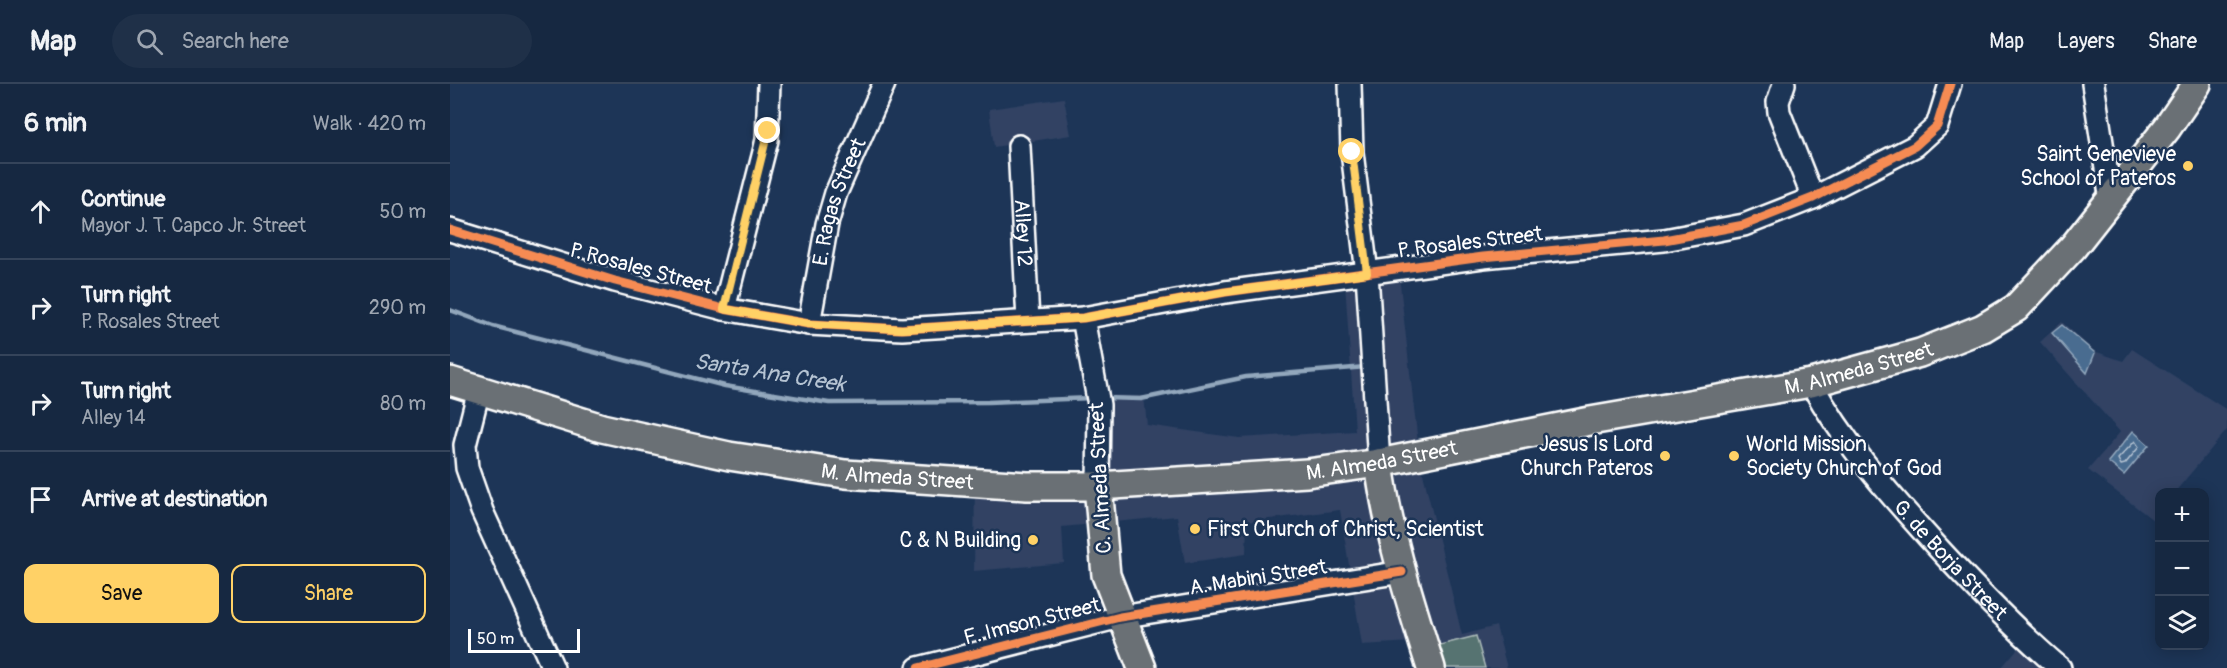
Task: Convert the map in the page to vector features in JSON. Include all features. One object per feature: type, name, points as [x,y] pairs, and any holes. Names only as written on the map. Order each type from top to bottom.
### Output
[{"type":"main road","name":"M. Almeda Street","points":[[450,381],[602,428],[741,458],[845,474],[1027,486],[1098,486],[1315,472],[1379,463],[1590,421],[1811,383],[1920,353],[1983,328],[2022,303],[2111,201],[2197,84]]},
{"type":"main road","points":[[1379,463],[1402,572],[1431,668]]},
{"type":"main road","name":"C. Almeda Street","points":[[1098,486],[1106,575],[1120,617],[1142,668]]},
{"type":"street","points":[[724,309],[767,140],[769,84]]},
{"type":"street","name":"E. Ragas Street","points":[[809,324],[827,224],[836,193],[884,84]]},
{"type":"street","points":[[1350,84],[1352,152],[1367,273],[1375,364],[1379,463]]},
{"type":"street","points":[[1784,84],[1778,102],[1779,112],[1813,198]]},
{"type":"street","name":"P. Rosales Street","points":[[450,230],[615,281],[724,309],[809,324],[902,329],[1083,318],[1225,292],[1564,248],[1664,240],[1744,225],[1813,198],[1924,140],[1937,126],[1950,84]]},
{"type":"street","points":[[2093,84],[2111,201]]},
{"type":"street","name":"Alley 12","points":[[1019,146],[1028,321]]},
{"type":"street","name":"C. Almeda Street","points":[[1083,318],[1099,405],[1098,486]]},
{"type":"street","name":"G. de Borja Street","points":[[1811,383],[1833,423],[1873,475],[1984,597],[2060,668]]},
{"type":"street","points":[[479,390],[465,445],[467,468],[482,511],[553,668]]},
{"type":"street","name":"A. Mabini Street","points":[[1120,617],[1402,572]]},
{"type":"street","name":"F. Imson Street","points":[[918,668],[1120,617]]},
{"type":"shaded area","points":[[1064,98],[1071,135],[994,147],[989,109]]},
{"type":"shaded area","points":[[1399,275],[1420,461],[1462,635],[1496,626],[1507,668],[1421,668],[1413,642],[1362,645],[1340,510],[1247,522],[1246,554],[1185,563],[1177,516],[1062,527],[1064,563],[974,571],[975,468],[1092,472],[1093,395],[1144,396],[1147,425],[1239,438],[1355,431],[1345,283]]},
{"type":"shaded area","points":[[2062,322],[2094,351],[2123,361],[2132,349],[2227,410],[2227,430],[2178,488],[2155,488],[2155,517],[2153,520],[2088,470],[2120,432],[2040,342]]},
{"type":"shaded area","points":[[2019,647],[2043,668],[2001,668]]},
{"type":"green space","points":[[1476,636],[1485,668],[1438,668],[1432,647]]},
{"type":"water","points":[[2062,325],[2095,353],[2087,373],[2052,333]]},
{"type":"water","points":[[2133,431],[2149,445],[2124,475],[2108,462]]},
{"type":"waterway","name":"Santa Ana Creek","points":[[450,310],[493,326],[725,386],[829,403],[988,402],[1092,398]]},
{"type":"waterway","name":"Santa Ana Creek","points":[[1104,398],[1141,399],[1246,377],[1366,367]]},
{"type":"cycle path","points":[[450,230],[615,281],[724,309],[809,324],[902,329],[1083,318],[1225,292],[1483,257],[1664,240],[1744,225],[1813,198],[1915,146],[1937,126],[1950,84]]},
{"type":"cycle path","points":[[918,668],[1120,617],[1402,572]]},
{"type":"place","name":"Saint Genevieve School of Pateros","points":[[2188,166]]},
{"type":"place","name":"Jesus Is Lord Church Pateros","points":[[1665,456]]},
{"type":"place","name":"World Mission Society Church of God","points":[[1734,456]]},
{"type":"place","name":"First Church of Christ, Scientist","points":[[1195,529]]},
{"type":"place","name":"C & N Building","points":[[1033,540]]},
{"type":"route","points":[[768,131],[724,309],[809,324],[845,327],[902,329],[1083,318],[1225,292],[1367,273],[1352,152]]}]
